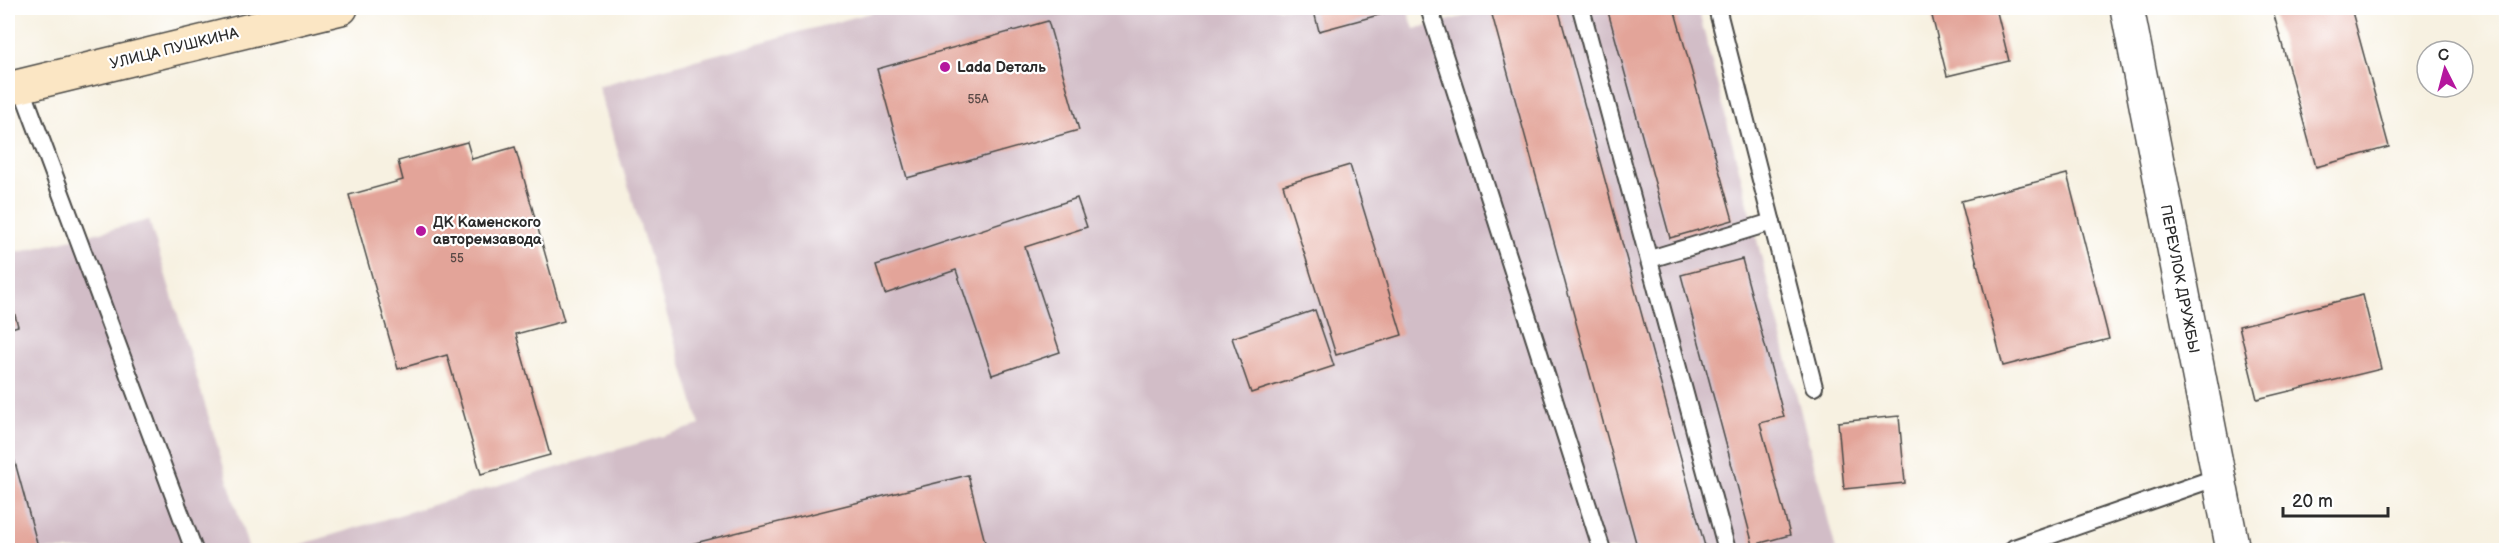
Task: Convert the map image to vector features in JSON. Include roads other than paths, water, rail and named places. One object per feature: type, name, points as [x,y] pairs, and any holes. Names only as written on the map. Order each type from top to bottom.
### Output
[{"type":"street","name":"УЛИЦА ПУШКИНА","points":[[14,87],[341,8]]},
{"type":"street","name":"ПЕРЕУЛОК ДРУЖБЫ","points":[[2127,8],[2233,550]]},
{"type":"lane","points":[[1429,8],[1602,550]]},
{"type":"lane","points":[[1581,8],[1727,550]]},
{"type":"lane","points":[[1718,8],[1814,387]]},
{"type":"lane","points":[[14,87],[194,550]]},
{"type":"lane","points":[[1650,259],[1772,222]]},
{"type":"lane","points":[[2015,550],[2014,548],[2218,477]]},
{"type":"place","name":"Lada Dеталь","points":[[945,67]]},
{"type":"place","name":"ДК Каменского авторемзавода","points":[[421,231]]}]
